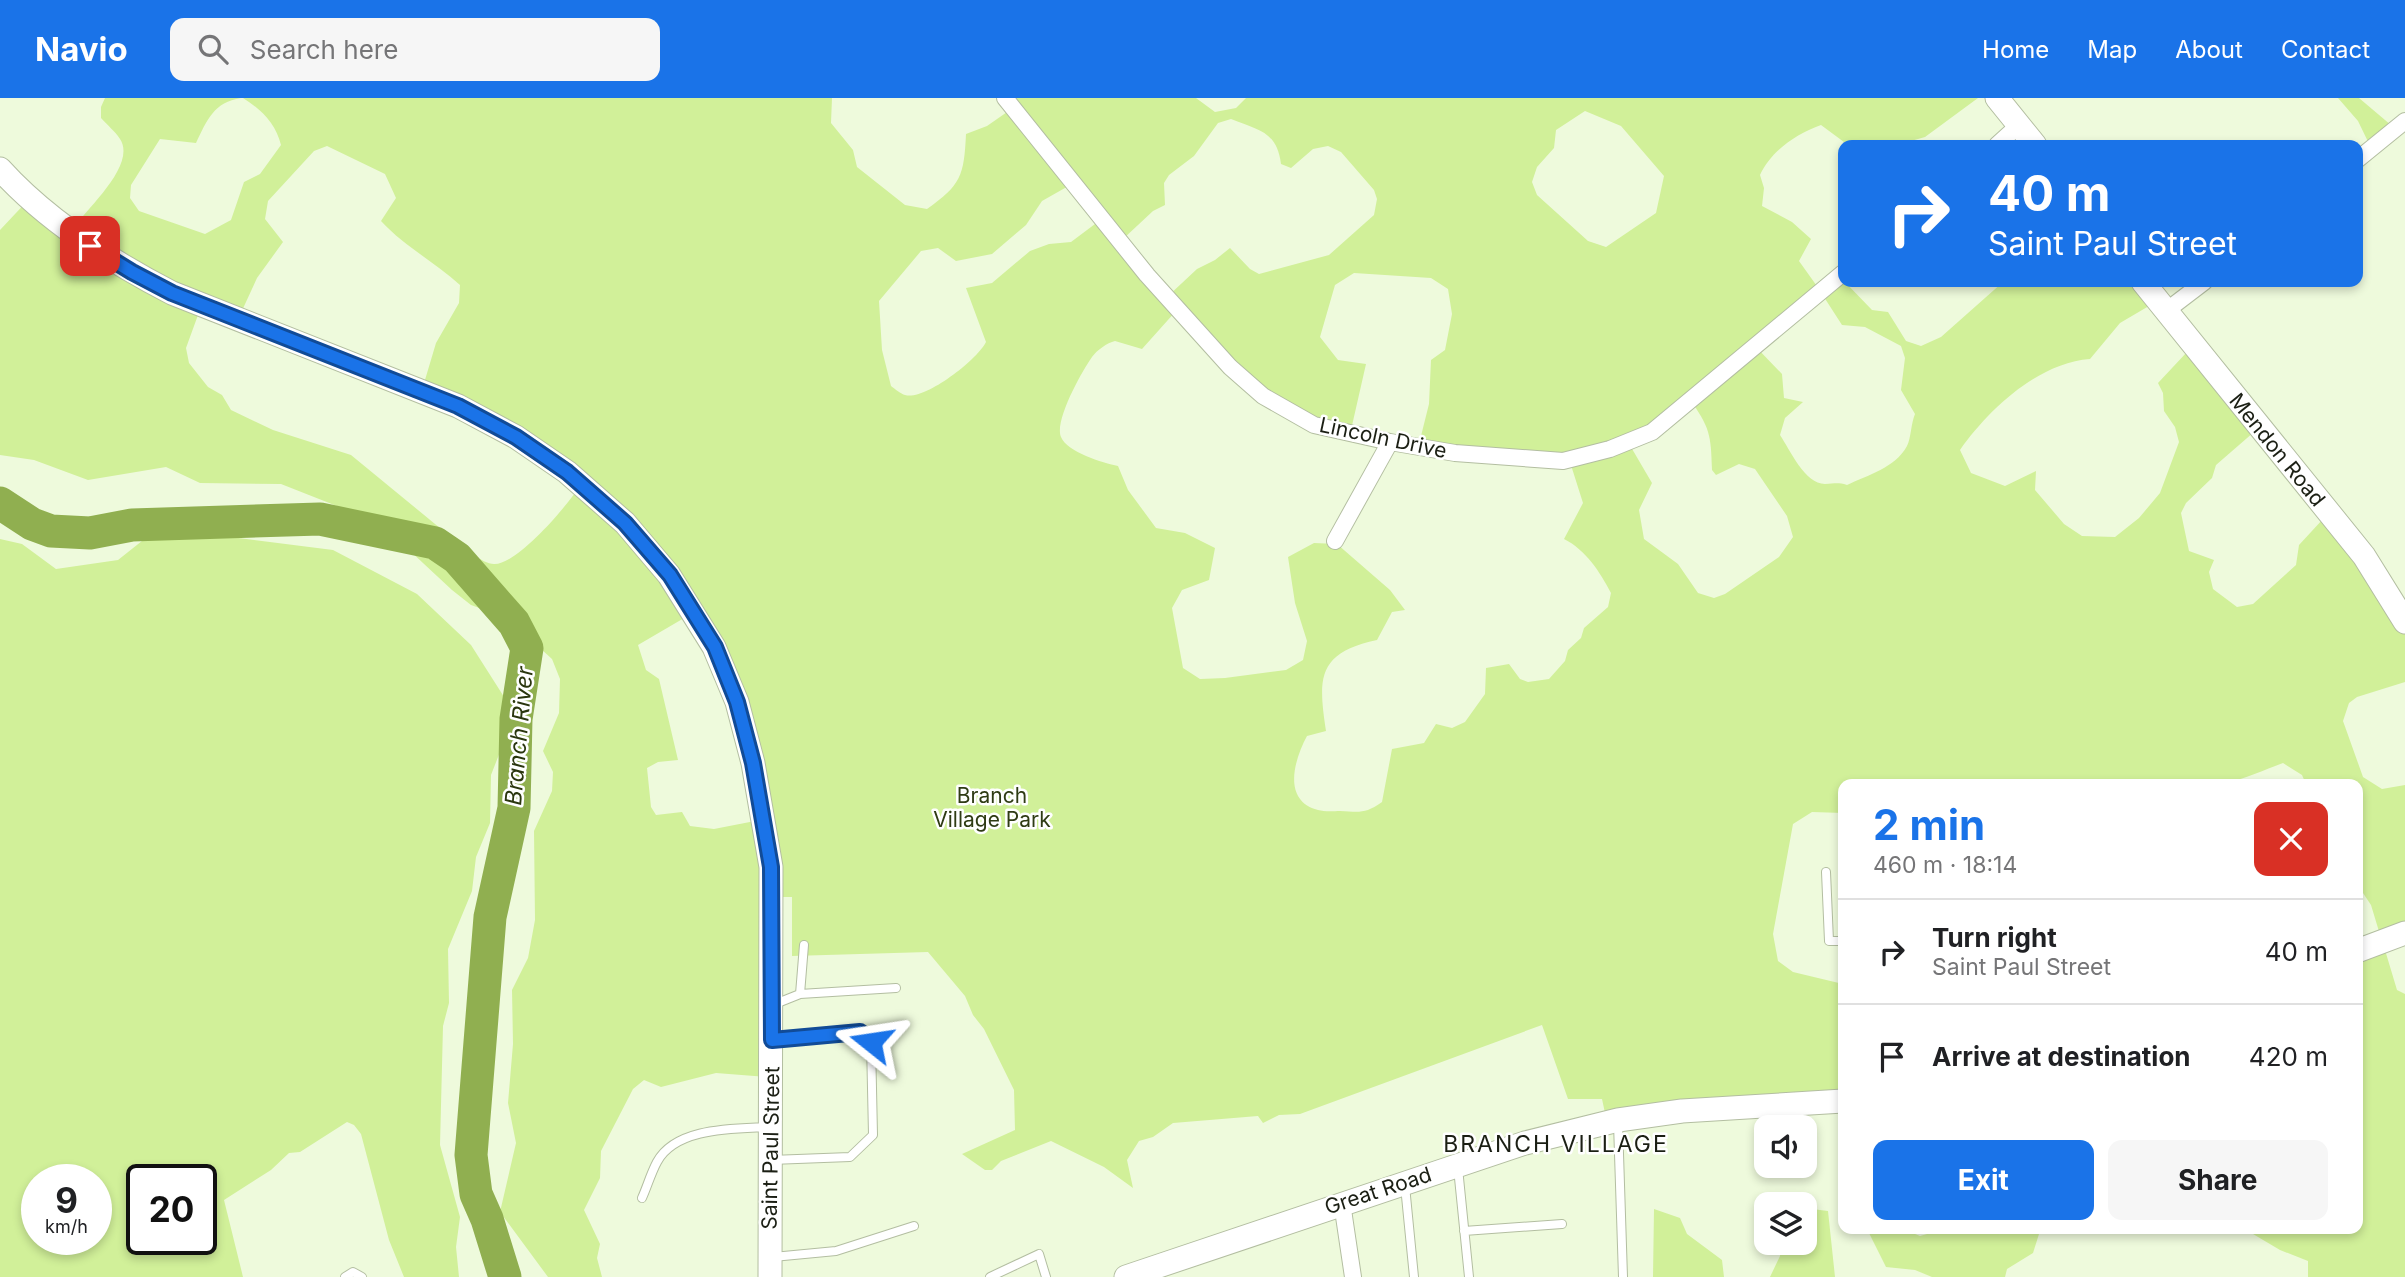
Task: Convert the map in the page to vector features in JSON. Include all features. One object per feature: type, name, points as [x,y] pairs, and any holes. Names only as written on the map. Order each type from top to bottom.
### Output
[{"type":"main road","points":[[1997,98],[2031,140]]},
{"type":"main road","name":"Saint Paul Street","points":[[0,169],[49,214],[132,272],[172,293],[458,406],[526,444],[567,472],[625,523],[670,575],[715,647],[737,702],[753,763],[771,867],[770,1267]]},
{"type":"main road","name":"Mendon Road","points":[[2147,287],[2364,556],[2405,622]]},
{"type":"main road","points":[[2363,949],[2405,933]]},
{"type":"main road","name":"Great Road","points":[[1135,1276],[1166,1270],[1342,1203],[1525,1143],[1618,1120],[1682,1111],[1757,1104],[1838,1101]]},
{"type":"street","name":"Lincoln Drive","points":[[1005,98],[1147,275],[1230,367],[1262,396],[1314,425],[1390,442],[1479,455],[1563,461],[1610,449],[1652,432],[1838,277]]},
{"type":"street","points":[[2363,155],[2405,121]]},
{"type":"street","points":[[2002,140],[2019,125]]},
{"type":"street","points":[[2166,311],[2197,287]]},
{"type":"street","points":[[1335,541],[1390,442]]},
{"type":"street","points":[[1342,1203],[1353,1277]]},
{"type":"lane","points":[[1826,872],[1829,941],[1838,941]]},
{"type":"lane","points":[[800,994],[804,945]]},
{"type":"lane","points":[[772,1005],[800,994],[896,988]]},
{"type":"lane","points":[[771,1160],[850,1157],[873,1135],[871,1042],[860,1032],[772,1040]]},
{"type":"lane","points":[[1618,1120],[1623,1277]]},
{"type":"lane","points":[[642,1198],[657,1160],[671,1146],[691,1137],[772,1126]]},
{"type":"lane","points":[[1458,1165],[1469,1277]]},
{"type":"lane","points":[[1404,1183],[1414,1277]]},
{"type":"lane","points":[[1464,1231],[1562,1224]]},
{"type":"lane","points":[[770,1267],[836,1251],[914,1226]]},
{"type":"lane","points":[[990,1277],[1039,1254],[1046,1277]]},
{"type":"lane","points":[[345,1277],[353,1272],[362,1277]]},
{"type":"green space","name":"Branch Village Park","points":[[105,98],[241,98],[224,103],[213,113],[196,143],[160,139],[131,185],[130,198],[139,211],[205,234],[231,220],[244,182],[260,174],[281,145],[267,118],[243,98],[832,98],[831,123],[853,150],[857,167],[905,205],[927,209],[954,186],[962,170],[966,134],[987,126],[1010,110],[1004,98],[1196,98],[1215,112],[1236,108],[1246,98],[1978,98],[1925,137],[1914,140],[1841,140],[1821,125],[1802,133],[1785,144],[1771,158],[1760,175],[1764,188],[1762,206],[1792,222],[1811,239],[1799,261],[1819,289],[1838,284],[1838,287],[1850,287],[1872,310],[1888,312],[1906,341],[1921,346],[1941,337],[1997,287],[2144,287],[2154,303],[2120,323],[2090,359],[2071,362],[2034,379],[2000,404],[1985,419],[1960,450],[1971,473],[2005,486],[2036,471],[2035,490],[2064,524],[2082,536],[2115,537],[2139,518],[2160,493],[2179,442],[2175,427],[2164,411],[2163,393],[2158,383],[2187,352],[2254,432],[2216,465],[2212,478],[2186,503],[2181,513],[2189,551],[2214,560],[2209,572],[2213,589],[2237,607],[2253,604],[2296,565],[2299,545],[2323,519],[2405,625],[2405,682],[2357,697],[2349,703],[2343,721],[2363,777],[2382,789],[2405,785],[2405,942],[2385,950],[2397,990],[2405,994],[2405,1277],[2308,1277],[2308,1261],[2280,1250],[2253,1234],[2363,1234],[2363,957],[2384,948],[2371,905],[2363,893],[2363,779],[2304,779],[2283,763],[2242,779],[1838,779],[1838,813],[1812,812],[1793,824],[1773,934],[1778,961],[1793,972],[1838,983],[1838,1108],[1608,1127],[1602,1099],[1568,1099],[1542,1025],[1300,1114],[1279,1115],[1263,1123],[1258,1116],[1173,1123],[1153,1137],[1139,1141],[1127,1160],[1133,1188],[1104,1167],[1051,1141],[1001,1161],[992,1170],[985,1170],[962,1154],[1015,1130],[1014,1090],[965,996],[928,952],[792,956],[792,897],[770,897],[767,1077],[716,1073],[661,1087],[644,1080],[633,1089],[601,1151],[600,1178],[584,1210],[600,1244],[597,1258],[602,1277],[548,1277],[500,1212],[516,1143],[508,1103],[513,1044],[512,990],[528,958],[535,920],[534,831],[552,791],[553,772],[543,751],[559,713],[560,679],[552,659],[507,618],[471,605],[452,590],[380,523],[281,484],[200,483],[166,467],[88,480],[34,460],[0,455],[0,230],[31,197],[73,229],[108,186],[122,161],[123,149],[118,136],[101,118],[101,107]],"holes":[[[1585,111],[1621,126],[1664,176],[1656,213],[1606,247],[1588,241],[1537,195],[1532,182],[1537,167],[1554,148],[1556,130]],[[1231,119],[1265,133],[1275,145],[1281,164],[1291,168],[1313,149],[1328,146],[1341,152],[1374,190],[1377,199],[1374,215],[1329,255],[1259,274],[1250,269],[1230,248],[1197,269],[1167,297],[1123,239],[1153,211],[1165,205],[1164,183],[1169,175],[1194,156],[1218,123]],[[327,146],[385,174],[396,198],[381,221],[460,285],[459,303],[436,343],[422,390],[579,487],[553,520],[528,545],[504,562],[494,564],[474,556],[351,455],[273,430],[231,410],[222,395],[208,387],[189,363],[186,348],[202,304],[240,315],[257,278],[283,242],[265,219],[268,201],[314,151]],[[1072,184],[1099,221],[1071,242],[1049,244],[1030,251],[992,283],[966,288],[986,342],[981,349],[962,368],[925,392],[905,395],[891,386],[882,350],[879,301],[921,251],[938,248],[956,261],[992,254],[1026,225],[1042,201]],[[1354,273],[1431,278],[1448,289],[1452,314],[1445,350],[1431,360],[1429,404],[1419,444],[1570,462],[1583,503],[1564,539],[1592,562],[1611,593],[1608,607],[1584,628],[1581,638],[1568,650],[1565,661],[1549,679],[1528,682],[1520,679],[1509,664],[1486,668],[1485,694],[1465,722],[1452,728],[1436,724],[1424,743],[1392,749],[1382,802],[1371,809],[1358,812],[1324,811],[1307,805],[1299,798],[1295,789],[1295,768],[1307,736],[1326,731],[1323,682],[1332,661],[1357,645],[1377,640],[1392,612],[1405,610],[1390,590],[1337,544],[1314,543],[1288,557],[1295,603],[1307,641],[1303,660],[1286,670],[1200,679],[1183,668],[1172,608],[1182,590],[1209,580],[1215,548],[1185,533],[1156,528],[1128,490],[1118,466],[1078,452],[1065,442],[1060,430],[1070,396],[1092,357],[1115,341],[1142,349],[1176,311],[1263,396],[1346,432],[1351,430],[1366,364],[1338,360],[1320,337],[1335,285]],[[1822,294],[1842,325],[1865,327],[1901,346],[1905,358],[1901,390],[1915,414],[1907,446],[1902,454],[1888,465],[1847,485],[1818,483],[1799,465],[1780,435],[1785,418],[1803,402],[1784,398],[1782,374],[1755,346]],[[1689,398],[1708,432],[1712,470],[1716,475],[1739,464],[1755,469],[1787,516],[1793,537],[1779,557],[1725,594],[1714,598],[1698,593],[1678,564],[1644,539],[1639,510],[1652,483],[1628,442]],[[691,614],[752,764],[755,821],[714,829],[690,826],[682,812],[656,815],[651,807],[647,768],[658,762],[678,760],[659,679],[646,670],[638,645]]]},
{"type":"green space","points":[[2338,98],[2359,98],[2398,131],[2374,154],[2358,121]]},
{"type":"green space","points":[[176,514],[231,537],[333,550],[417,594],[471,645],[506,700],[507,734],[491,775],[490,823],[476,857],[472,891],[448,949],[449,1003],[443,1026],[440,1145],[460,1217],[456,1247],[459,1277],[404,1277],[389,1240],[361,1134],[354,1125],[347,1122],[300,1152],[289,1153],[271,1170],[224,1200],[243,1277],[0,1277],[0,539],[22,544],[56,569],[118,560]]},
{"type":"green space","points":[[1654,1209],[1680,1218],[1687,1234],[1722,1260],[1724,1277],[1653,1277]]},
{"type":"green space","points":[[1817,1210],[1828,1211],[1835,1277],[1770,1277],[1780,1256],[1817,1255]]},
{"type":"green space","points":[[1870,1234],[2039,1234],[2033,1253],[2007,1269],[2005,1277],[1932,1277],[1915,1270],[1886,1267]]},
{"type":"waterway","name":"Branch River","points":[[0,503],[32,524],[51,531],[90,533],[132,525],[320,519],[435,543],[457,558],[514,623],[527,648],[516,719],[514,808],[490,917],[471,1155],[476,1194],[487,1219],[505,1277]]},
{"type":"district","name":"BRANCH VILLAGE","points":[[1556,1144]]},
{"type":"route","points":[[90,246],[172,293],[458,406],[516,437],[567,472],[625,523],[670,575],[715,647],[737,702],[762,806],[771,867],[772,1040],[860,1032],[871,1042]]}]
